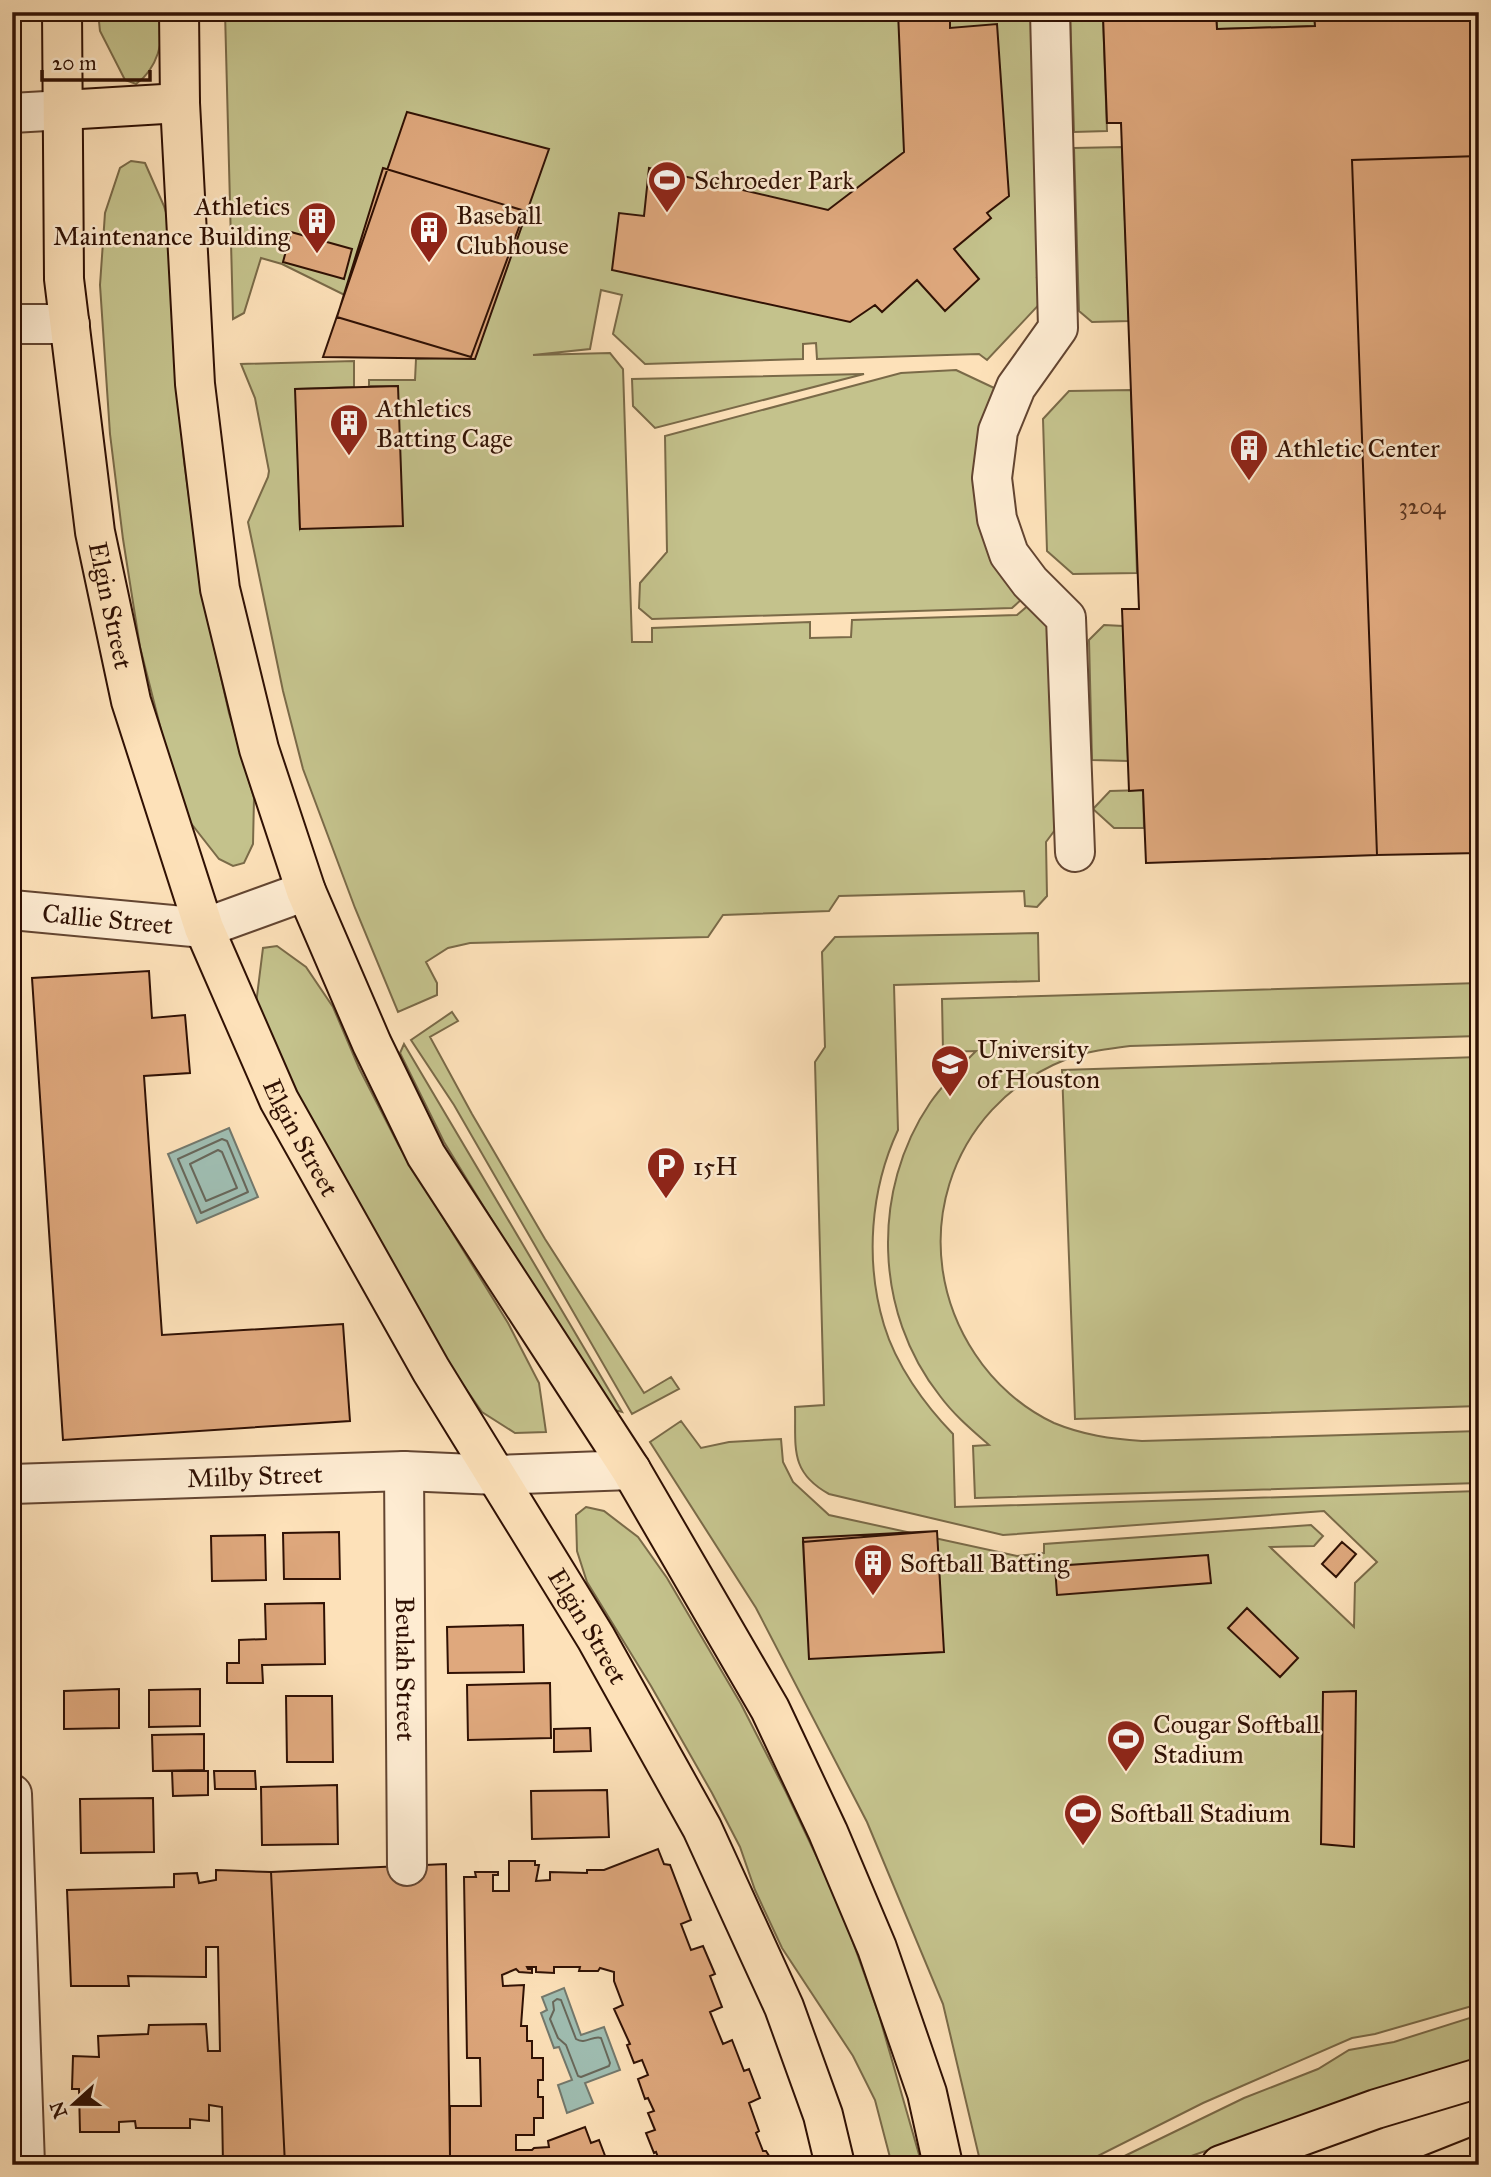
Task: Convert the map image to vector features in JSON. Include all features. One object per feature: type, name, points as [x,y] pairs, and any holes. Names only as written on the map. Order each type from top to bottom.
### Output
[{"type":"main road","name":"Elgin Street","points":[[62,12],[64,279],[95,532],[131,701],[204,928],[279,1101],[430,1370],[596,1638],[702,1828],[784,2007],[823,2115],[835,2165]]},
{"type":"main road","points":[[179,12],[180,103],[195,384],[220,589],[259,749],[306,891],[372,1044],[426,1155],[631,1470],[770,1709],[828,1832],[877,1948],[927,2093],[943,2165]]},
{"type":"main road","points":[[64,110],[180,103]]},
{"type":"main road","points":[[1221,2165],[1376,2109],[1479,2078]]},
{"type":"street","points":[[1050,12],[1058,328],[1016,387],[999,431],[992,478],[997,519],[1009,554],[1030,582],[1066,618],[1074,852]]},
{"type":"street","points":[[12,113],[64,110]]},
{"type":"street","points":[[12,324],[70,324]]},
{"type":"street","points":[[204,928],[306,891]]},
{"type":"street","name":"Callie Street","points":[[12,910],[204,928]]},
{"type":"street","name":"Milby Street","points":[[12,1484],[404,1471],[497,1475],[631,1470]]},
{"type":"street","name":"Beulah Street","points":[[404,1471],[407,1866]]},
{"type":"street","points":[[12,1794],[17,2048],[25,2165]]},
{"type":"shaded area","points":[[98,12],[165,12],[155,61],[136,84],[125,80],[100,31]]},
{"type":"shaded area","points":[[225,12],[1043,12],[1052,272],[1037,278],[1048,295],[987,360],[979,354],[817,359],[816,343],[803,344],[803,359],[645,364],[613,334],[622,295],[601,290],[590,349],[533,355],[610,353],[623,369],[632,642],[652,642],[652,628],[810,622],[810,638],[851,637],[852,620],[1017,615],[1030,604],[1048,624],[1069,811],[1046,842],[1047,896],[1037,907],[1025,906],[1024,891],[839,896],[829,911],[723,915],[708,937],[470,943],[448,948],[426,962],[437,983],[437,995],[398,1012],[355,908],[303,769],[283,691],[248,522],[269,471],[255,398],[241,364],[354,361],[354,387],[296,389],[300,529],[397,386],[369,386],[369,380],[415,380],[416,359],[470,357],[282,264],[261,258],[244,313],[233,319]]},
{"type":"shaded area","points":[[1070,12],[1205,12],[1103,16],[1107,131],[1074,132]]},
{"type":"shaded area","points":[[1216,12],[1314,12],[1315,26],[1217,29]]},
{"type":"shaded area","points":[[1122,147],[1129,321],[1092,322],[1079,311],[1074,148]]},
{"type":"shaded area","points":[[131,161],[145,163],[171,229],[175,350],[184,461],[196,548],[229,713],[254,798],[253,844],[244,863],[233,866],[219,859],[190,822],[174,781],[140,647],[123,539],[110,434],[100,285],[105,213],[120,168]]},
{"type":"shaded area","points":[[956,370],[1007,394],[991,421],[1022,599],[1012,608],[652,619],[639,608],[640,583],[667,552],[665,436],[901,373]]},
{"type":"shaded area","points":[[864,374],[655,428],[633,406],[632,379]]},
{"type":"shaded area","points":[[1131,390],[1137,573],[1073,574],[1047,551],[1043,419],[1069,391]]},
{"type":"shaded area","points":[[1104,625],[1123,626],[1128,761],[1092,760],[1089,640]]},
{"type":"shaded area","points":[[1143,790],[1144,828],[1114,828],[1093,809],[1110,791]]},
{"type":"shaded area","points":[[1038,933],[1039,981],[894,985],[898,1130],[881,1177],[876,1201],[873,1226],[874,1276],[884,1325],[903,1369],[953,1434],[955,1507],[1479,1491],[1479,2004],[1352,2038],[1203,2103],[1080,2165],[981,2165],[943,2004],[867,1822],[756,1608],[650,1442],[681,1421],[701,1448],[729,1442],[781,1439],[783,1462],[793,1482],[829,1515],[1017,1556],[1044,1553],[1044,1544],[1311,1525],[1323,1536],[1314,1546],[1270,1547],[1354,1627],[1355,1583],[1377,1562],[1324,1511],[1003,1535],[829,1494],[816,1486],[801,1467],[797,1457],[795,1407],[824,1405],[815,1062],[825,1047],[822,952],[835,937]]},
{"type":"shaded area","points":[[277,946],[306,967],[333,1007],[359,1068],[399,1146],[508,1323],[539,1383],[546,1432],[515,1433],[482,1412],[434,1343],[344,1198],[256,1004],[263,948]]},
{"type":"shaded area","points":[[1479,983],[1479,1036],[1130,1046],[1090,1052],[1067,1059],[1026,1081],[992,1110],[966,1145],[949,1184],[941,1226],[943,1269],[954,1313],[975,1354],[1010,1394],[1054,1423],[1097,1436],[1142,1441],[1479,1431],[1479,1483],[975,1498],[973,1446],[989,1445],[945,1403],[918,1363],[902,1327],[892,1290],[888,1251],[890,1212],[897,1174],[911,1137],[935,1096],[976,1051],[943,1052],[942,999]]},
{"type":"shaded area","points":[[452,1012],[458,1021],[430,1037],[545,1239],[644,1393],[671,1377],[679,1389],[632,1414],[454,1105],[411,1040]]},
{"type":"shaded area","points":[[404,1044],[622,1412],[607,1408],[444,1142],[400,1053]]},
{"type":"shaded area","points":[[1479,1057],[1479,1406],[1075,1419],[1062,1070]]},
{"type":"shaded area","points":[[586,1507],[604,1511],[638,1537],[667,1578],[741,1704],[786,1792],[840,1906],[879,2015],[922,2165],[892,2165],[875,2100],[853,2056],[782,1948],[755,1890],[740,1847],[712,1793],[587,1582],[577,1551],[576,1515]]},
{"type":"shaded area","points":[[1479,2015],[1479,2059],[1363,2095],[1166,2165],[1106,2165],[1244,2098],[1318,2069],[1349,2050],[1394,2042]]},
{"type":"water","points":[[229,1128],[258,1197],[197,1223],[168,1154]]},
{"type":"water","points":[[564,1988],[581,2035],[604,2027],[620,2070],[585,2083],[593,2103],[567,2113],[558,2085],[572,2080],[559,2047],[554,2048],[541,2013],[547,2010],[542,1997]]},
{"type":"building","points":[[898,12],[950,12],[950,28],[997,24],[1009,196],[987,213],[991,218],[954,249],[979,279],[945,311],[917,280],[882,312],[875,305],[850,322],[612,270],[619,213],[644,216],[649,168],[828,210],[904,152]]},
{"type":"building","name":"Athletic Center","points":[[1216,12],[1217,29],[1315,26],[1314,12],[1375,12],[1375,21],[1479,18],[1479,156],[1352,160],[1377,855],[1146,863],[1143,790],[1129,791],[1122,609],[1139,609],[1121,123],[1107,123],[1103,16]]},
{"type":"building","name":"Baseball Clubhouse","points":[[407,112],[549,149],[475,359],[323,357]]},
{"type":"building","points":[[1479,156],[1479,853],[1377,855],[1352,160]]},
{"type":"building","name":"Baseball Clubhouse","points":[[383,168],[525,211],[471,357],[337,317]]},
{"type":"building","name":"Athletics Maintenance Building","points":[[291,232],[352,249],[344,279],[283,262]]},
{"type":"building","name":"Athletics Batting Cage","points":[[398,386],[403,526],[300,529],[295,389]]},
{"type":"building","points":[[149,971],[152,1018],[185,1015],[190,1073],[144,1076],[162,1335],[343,1324],[350,1421],[63,1440],[32,978]]},
{"type":"building","name":"Softball Batting","points":[[937,1531],[944,1652],[809,1659],[803,1538]]},
{"type":"building","name":"Softball Batting","points":[[937,1531],[944,1652],[809,1659],[803,1542]]},
{"type":"building","points":[[339,1532],[340,1579],[284,1579],[283,1533]]},
{"type":"building","points":[[265,1535],[266,1580],[212,1581],[211,1536]]},
{"type":"building","points":[[1342,1542],[1356,1554],[1336,1577],[1322,1564]]},
{"type":"building","points":[[1208,1555],[1211,1583],[1057,1595],[1055,1566]]},
{"type":"building","points":[[324,1603],[325,1664],[262,1665],[263,1683],[227,1683],[227,1663],[239,1663],[239,1640],[266,1639],[265,1604]]},
{"type":"building","points":[[1247,1608],[1298,1658],[1280,1677],[1228,1628]]},
{"type":"building","points":[[523,1625],[524,1672],[448,1673],[447,1627]]},
{"type":"building","points":[[550,1683],[551,1738],[468,1740],[467,1685]]},
{"type":"building","points":[[119,1689],[119,1728],[64,1729],[64,1691]]},
{"type":"building","points":[[200,1689],[200,1726],[149,1727],[149,1690]]},
{"type":"building","points":[[1356,1691],[1354,1847],[1321,1844],[1323,1692]]},
{"type":"building","points":[[286,1696],[332,1696],[333,1762],[287,1762]]},
{"type":"building","points":[[590,1728],[591,1751],[554,1752],[554,1729]]},
{"type":"building","points":[[204,1734],[204,1770],[153,1771],[152,1735]]},
{"type":"building","points":[[172,1771],[208,1771],[208,1795],[173,1796]]},
{"type":"building","points":[[214,1771],[255,1771],[256,1789],[215,1789]]},
{"type":"building","points":[[337,1785],[338,1844],[262,1845],[261,1787]]},
{"type":"building","points":[[607,1790],[609,1837],[532,1839],[531,1791]]},
{"type":"building","points":[[153,1798],[154,1852],[81,1853],[80,1799]]},
{"type":"building","points":[[658,1849],[664,1864],[670,1865],[691,1920],[681,1924],[691,1950],[703,1946],[715,1974],[710,1976],[722,2007],[710,2012],[723,2044],[732,2040],[744,2071],[749,2069],[760,2098],[749,2103],[759,2131],[756,2133],[763,2151],[766,2151],[771,2159],[778,2160],[779,2165],[661,2165],[646,2133],[655,2130],[648,2113],[654,2111],[648,2098],[645,2099],[638,2079],[648,2075],[642,2060],[634,2063],[627,2045],[630,2044],[614,2009],[623,2005],[614,1981],[614,1972],[600,1968],[598,1971],[579,1971],[580,1967],[554,1967],[554,1973],[536,1972],[536,1967],[527,1967],[532,1969],[532,1973],[519,1972],[516,1969],[502,1975],[503,1986],[524,1985],[521,2026],[527,2026],[527,2041],[532,2041],[532,2058],[543,2058],[543,2080],[538,2080],[538,2097],[543,2097],[543,2118],[534,2118],[534,2135],[516,2135],[516,2150],[549,2147],[548,2141],[585,2127],[591,2143],[599,2140],[607,2161],[602,2163],[603,2165],[459,2165],[459,2157],[450,2157],[450,2106],[481,2106],[480,2058],[467,2058],[464,1877],[476,1877],[475,1872],[498,1872],[498,1875],[493,1875],[493,1891],[509,1891],[509,1861],[535,1861],[535,1865],[539,1865],[536,1881],[550,1880],[550,1872],[587,1873],[587,1870],[604,1870]]},
{"type":"building","points":[[446,1864],[450,2157],[459,2157],[459,2165],[285,2165],[271,1872]]},
{"type":"building","points":[[216,1870],[271,1872],[285,2165],[223,2165],[222,2107],[209,2105],[209,2121],[190,2119],[190,2128],[136,2128],[135,2121],[119,2122],[119,2132],[80,2132],[79,2089],[72,2089],[73,2056],[99,2057],[98,2036],[148,2034],[149,2025],[206,2024],[208,2051],[220,2051],[218,1947],[206,1947],[206,1977],[128,1976],[129,1986],[71,1986],[67,1890],[174,1887],[174,1874],[197,1873],[199,1883],[216,1880]]},
{"type":"tram line","points":[[1401,2165],[1479,2134]]},
{"type":"tram line","points":[[1464,2165],[1479,2159]]},
{"type":"place","name":"Schroeder Park","points":[[667,214]]},
{"type":"place","name":"Athletics Maintenance Building","points":[[317,255]]},
{"type":"place","name":"Baseball Clubhouse","points":[[429,264]]},
{"type":"place","name":"Athletics Batting Cage","points":[[349,457]]},
{"type":"place","name":"Athletic Center","points":[[1249,482]]},
{"type":"place","name":"University of Houston","points":[[950,1098]]},
{"type":"place","name":"15H","points":[[666,1200]]},
{"type":"place","name":"Softball Batting","points":[[873,1597]]},
{"type":"place","name":"Cougar Softball Stadium","points":[[1126,1773]]},
{"type":"place","name":"Softball Stadium","points":[[1083,1847]]}]
